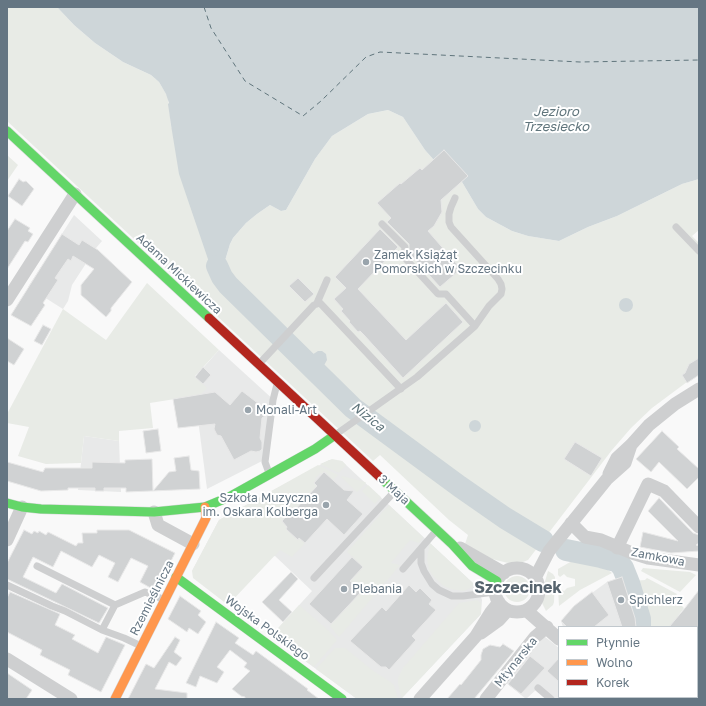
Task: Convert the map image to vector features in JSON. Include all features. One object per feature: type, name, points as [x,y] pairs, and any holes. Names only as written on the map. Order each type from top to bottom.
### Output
[{"type":"street","name":"Adama Mickiewicza","points":[[7,131],[335,435]]},
{"type":"street","points":[[7,300],[75,194]]},
{"type":"street","points":[[525,570],[549,551],[606,479],[625,463],[631,444],[649,425],[675,404],[699,389]]},
{"type":"street","points":[[7,502],[22,507],[41,509],[154,512],[205,507],[229,497],[315,449],[335,435]]},
{"type":"street","name":"3 Maja","points":[[335,435],[452,544],[501,592]]},
{"type":"street","name":"Zamkowa","points":[[617,548],[648,484],[664,492],[699,527]]},
{"type":"street","points":[[7,540],[22,507]]},
{"type":"street","name":"Rzemieślnicza","points":[[115,699],[206,518],[205,507]]},
{"type":"street","points":[[154,512],[158,525],[193,544]]},
{"type":"street","name":"Zamkowa","points":[[571,524],[585,537],[601,540],[617,548],[648,558],[699,565]]},
{"type":"street","points":[[536,578],[549,551]]},
{"type":"street","points":[[420,699],[476,636],[491,612],[510,569],[518,568],[531,573],[536,578],[539,590],[530,606],[520,611],[501,592]]},
{"type":"street","name":"Wojska Polskiego","points":[[176,577],[342,699]]},
{"type":"street","points":[[530,606],[558,638]]},
{"type":"street","name":"Młynarska","points":[[486,699],[535,637],[547,627]]},
{"type":"street","points":[[7,659],[71,699]]},
{"type":"lane","points":[[335,435],[417,378],[475,326],[489,306],[497,299],[502,289],[498,279],[451,227],[449,222],[450,214],[455,198]]},
{"type":"lane","points":[[382,224],[405,247],[404,257],[408,262],[438,294],[446,294],[475,326]]},
{"type":"lane","points":[[676,227],[699,251]]},
{"type":"lane","points":[[258,364],[317,303],[327,280]]},
{"type":"lane","points":[[317,303],[322,305],[400,389]]},
{"type":"lane","points":[[270,474],[265,462],[273,400],[278,382]]},
{"type":"lane","points":[[314,578],[395,491]]},
{"type":"lane","points":[[403,569],[437,530]]},
{"type":"lane","points":[[421,549],[421,562],[424,571],[432,584],[439,590],[447,594],[463,596],[501,592]]},
{"type":"lane","points":[[37,566],[115,605]]},
{"type":"lane","points":[[7,585],[65,611],[102,630],[141,646]]},
{"type":"lane","points":[[102,630],[115,605],[145,592],[165,600]]},
{"type":"lane","points":[[538,688],[551,699]]},
{"type":"shaded area","points":[[7,7],[57,7],[74,25],[95,43],[123,62],[151,75],[159,82],[168,97],[171,125],[211,268],[224,264],[233,238],[246,223],[257,214],[270,205],[281,211],[286,210],[315,159],[332,136],[368,114],[388,110],[403,117],[425,150],[441,168],[462,182],[478,209],[486,217],[512,231],[528,236],[559,241],[588,227],[617,216],[682,184],[699,179],[699,230],[692,236],[699,243],[699,373],[652,408],[631,428],[612,450],[528,560],[518,564],[512,564],[492,559],[465,544],[468,535],[449,520],[380,455],[373,461],[7,121]]},
{"type":"shaded area","points":[[7,155],[18,165],[7,181]]},
{"type":"shaded area","points":[[74,215],[102,241],[72,285],[68,301],[63,309],[28,287]]},
{"type":"shaded area","points":[[147,283],[219,350],[195,376],[207,388],[200,395],[150,403],[153,428],[119,431],[119,441],[84,436],[81,463],[46,464],[18,456],[29,427],[7,423],[7,414],[63,309],[106,340]]},
{"type":"shaded area","points":[[219,350],[276,402],[268,458],[207,489],[195,396],[195,377]]},
{"type":"shaded area","points":[[84,436],[119,441],[121,492],[78,490]]},
{"type":"shaded area","points":[[332,459],[342,461],[346,465],[339,473],[320,464]]},
{"type":"shaded area","points":[[329,460],[342,461],[474,584],[482,600],[481,614],[401,699],[357,699],[271,636],[312,591],[275,556],[192,571],[219,520]]},
{"type":"shaded area","points":[[318,465],[338,475],[333,480],[325,472],[322,474],[320,473],[315,479],[316,480],[314,483],[317,486],[291,514],[290,513],[282,521],[287,527],[286,529],[297,539],[299,538],[305,543],[292,557],[280,550],[228,605],[193,578],[192,571],[219,520]]},
{"type":"shaded area","points":[[342,476],[366,483],[357,492],[341,477]]},
{"type":"shaded area","points":[[368,485],[381,497],[375,504],[362,491]]},
{"type":"shaded area","points":[[389,505],[423,537],[419,543],[410,540],[391,563],[400,565],[339,637],[330,626],[362,591],[350,581],[363,567],[347,552]]},
{"type":"shaded area","points":[[430,543],[474,584],[472,587],[464,591],[451,589],[444,586],[434,577],[429,570],[427,559]]},
{"type":"shaded area","points":[[572,561],[604,567],[612,573],[580,590],[559,606],[558,589],[560,588],[564,591],[567,588],[575,586],[575,579],[567,577],[564,574],[560,577],[558,575],[558,569]]},
{"type":"shaded area","points":[[643,568],[690,572],[696,575],[680,592],[641,571]]},
{"type":"shaded area","points":[[548,571],[555,577],[554,602],[553,605],[546,611],[542,603],[541,595]]},
{"type":"shaded area","points":[[517,576],[526,580],[530,589],[526,598],[517,602],[508,598],[504,589],[508,580]]},
{"type":"shaded area","points":[[622,577],[635,618],[635,626],[563,626],[561,621],[574,606],[607,582]]},
{"type":"shaded area","points":[[647,578],[677,594],[674,598],[684,608],[678,616],[679,617],[670,626],[644,626],[644,619],[633,581],[645,580]]},
{"type":"shaded area","points":[[477,600],[481,603],[481,614],[402,698],[398,678],[403,668],[459,603]]},
{"type":"shaded area","points":[[299,605],[329,631],[337,640],[314,667],[271,636]]},
{"type":"shaded area","points":[[544,636],[558,647],[558,698],[615,699],[551,699],[538,688],[526,699],[505,682]]},
{"type":"shaded area","points":[[335,648],[345,648],[372,670],[394,685],[398,699],[357,699],[316,669]]},
{"type":"water","name":"Jezioro Trzesiecko","points":[[57,7],[699,7],[699,179],[682,184],[617,216],[588,227],[559,241],[528,236],[512,231],[486,217],[478,209],[462,182],[441,168],[425,150],[403,117],[388,110],[368,114],[332,136],[315,159],[286,210],[281,211],[270,205],[257,214],[246,223],[233,238],[224,264],[211,268],[179,174],[169,103],[159,82],[151,75],[123,62],[95,43],[74,25]]},
{"type":"water","points":[[623,298],[629,298],[633,302],[633,308],[629,312],[623,312],[619,308],[619,302]]},
{"type":"water","points":[[318,351],[322,351],[326,354],[327,360],[319,374],[304,360]]},
{"type":"water","points":[[477,420],[480,421],[480,431],[473,432],[470,431],[469,424],[470,421]]},
{"type":"building","points":[[444,150],[468,176],[441,200],[442,212],[434,226],[428,231],[461,269],[440,287],[409,253],[409,244],[387,222],[391,218],[377,203],[420,168],[422,170]]},
{"type":"building","points":[[19,179],[23,182],[26,181],[34,189],[22,206],[8,196]]},
{"type":"building","points":[[15,219],[30,228],[28,231],[33,234],[28,242],[25,241],[7,269],[7,231]]},
{"type":"building","points":[[380,229],[398,247],[358,289],[406,340],[446,303],[463,322],[403,378],[364,335],[360,331],[358,332],[349,322],[350,321],[341,311],[343,309],[334,299],[346,288],[335,277]]},
{"type":"building","points":[[62,234],[79,245],[82,240],[98,250],[132,282],[111,308],[111,311],[106,317],[81,295],[81,285],[94,269],[73,256],[71,261],[68,259],[55,278],[58,280],[43,303],[45,305],[31,326],[11,315]]},
{"type":"building","points":[[298,278],[314,294],[305,302],[289,286]]},
{"type":"building","points":[[43,325],[51,329],[42,345],[34,341]]},
{"type":"building","points":[[7,338],[24,349],[14,365],[7,361]]},
{"type":"building","points":[[699,358],[699,375],[687,383],[682,375],[685,373],[689,364]]},
{"type":"building","points":[[203,367],[211,375],[203,384],[195,377]]},
{"type":"building","points":[[242,391],[259,404],[265,405],[267,408],[266,415],[262,418],[260,438],[262,442],[262,449],[260,451],[251,451],[234,460],[221,436],[217,435],[214,429],[215,424],[178,428],[173,399],[215,392],[230,405]]},
{"type":"building","points":[[158,429],[161,451],[146,453],[143,431]]},
{"type":"building","points":[[662,431],[679,447],[677,449],[699,469],[699,477],[687,489],[659,462],[651,472],[636,459]]},
{"type":"building","points":[[575,442],[602,458],[591,476],[564,459]]},
{"type":"building","points":[[189,456],[191,470],[199,471],[200,489],[153,491],[169,472],[176,471],[174,458]]},
{"type":"building","points":[[152,459],[153,491],[126,492],[126,488],[104,488],[104,491],[95,491],[95,488],[68,488],[68,490],[41,491],[7,481],[7,462],[43,472],[45,468],[92,468],[92,462],[125,463],[125,460]]},
{"type":"building","name":"Szkoła Muzyczna im. Oskara Kolberga","points":[[324,472],[344,490],[354,491],[347,500],[363,514],[344,535],[327,519],[305,543],[299,538],[298,540],[286,529],[287,527],[282,521],[290,512],[291,514],[317,486],[314,483]]},
{"type":"building","points":[[659,498],[693,533],[699,535],[699,543],[696,545],[699,546],[699,551],[671,553],[640,547],[643,532],[678,541],[648,511]]},
{"type":"building","points":[[24,530],[32,534],[34,531],[38,533],[39,531],[46,535],[48,532],[76,546],[78,543],[83,543],[82,533],[97,533],[97,530],[129,530],[175,553],[156,591],[140,582],[148,566],[131,558],[118,582],[108,577],[115,563],[99,555],[92,567],[61,551],[53,567],[33,557],[23,577],[56,593],[62,584],[108,608],[99,623],[7,579],[7,563]]},
{"type":"building","name":"Plebania","points":[[352,557],[363,567],[350,581],[362,591],[331,624],[309,604]]},
{"type":"building","points":[[291,572],[298,579],[279,600],[292,612],[283,622],[262,602]]},
{"type":"building","name":"Spichlerz","points":[[622,577],[635,618],[636,626],[622,626],[607,582]]},
{"type":"building","points":[[409,585],[416,592],[420,588],[432,600],[429,604],[436,610],[412,636],[416,640],[389,670],[386,667],[381,667],[350,641],[382,607],[386,611]]},
{"type":"building","points":[[699,590],[699,627],[670,626]]},
{"type":"building","points":[[10,592],[60,614],[55,625],[75,635],[72,639],[98,653],[106,637],[125,645],[101,692],[68,675],[70,670],[40,655],[42,650],[7,632],[7,598]]},
{"type":"building","points":[[592,592],[609,615],[595,626],[566,626],[561,621],[574,606]]},
{"type":"building","points":[[180,596],[201,611],[198,615],[206,622],[198,634],[189,628],[187,632],[168,619]]},
{"type":"building","points":[[216,622],[239,638],[235,643],[253,655],[256,651],[308,689],[307,690],[319,699],[245,699],[245,697],[241,696],[232,689],[250,671],[244,667],[247,663],[230,650],[217,667],[224,672],[217,683],[200,676],[196,687],[186,683]]},
{"type":"building","points":[[175,637],[180,640],[174,652],[182,658],[176,666],[169,662],[155,689],[187,693],[187,699],[128,699],[146,664],[154,668]]},
{"type":"building","points":[[503,644],[514,651],[474,699],[447,699],[460,684],[461,685],[481,660],[483,649],[490,645],[500,647]]},
{"type":"building","points":[[530,656],[545,668],[521,694],[508,684]]},
{"type":"building","points":[[558,659],[558,681],[547,671]]},
{"type":"building","points":[[7,673],[32,690],[26,699],[7,699]]},
{"type":"waterway","name":"Nizica","points":[[217,266],[228,285],[353,408],[459,486],[505,518],[543,541]]},
{"type":"waterway","name":"Nizica","points":[[566,550],[601,557],[619,563],[623,568],[629,583],[640,619],[640,626]]},
{"type":"ferry route","points":[[204,7],[211,28],[245,81],[303,116],[321,101],[366,57],[380,52],[580,62],[699,60]]},
{"type":"traffic: fast","points":[[7,131],[209,318]]},
{"type":"traffic: fast","points":[[7,503],[22,507],[41,509],[154,512],[205,507],[229,497],[315,449],[335,435]]},
{"type":"traffic: fast","points":[[383,480],[452,544],[472,566],[497,581]]},
{"type":"traffic: fast","points":[[176,577],[342,699]]},
{"type":"traffic: slow","points":[[115,699],[206,518],[205,507]]},
{"type":"traffic: jam","points":[[209,318],[383,480]]},
{"type":"place","name":"Zamek Książąt Pomorskich w Szczecinku","points":[[366,262]]},
{"type":"place","name":"Monali-Art","points":[[248,410]]},
{"type":"place","name":"Szkoła Muzyczna im. Oskara Kolberga","points":[[326,505]]},
{"type":"place","name":"Plebania","points":[[344,589]]},
{"type":"place","name":"Spichlerz","points":[[621,600]]},
{"type":"district","name":"Szczecinek","points":[[518,588]]}]
